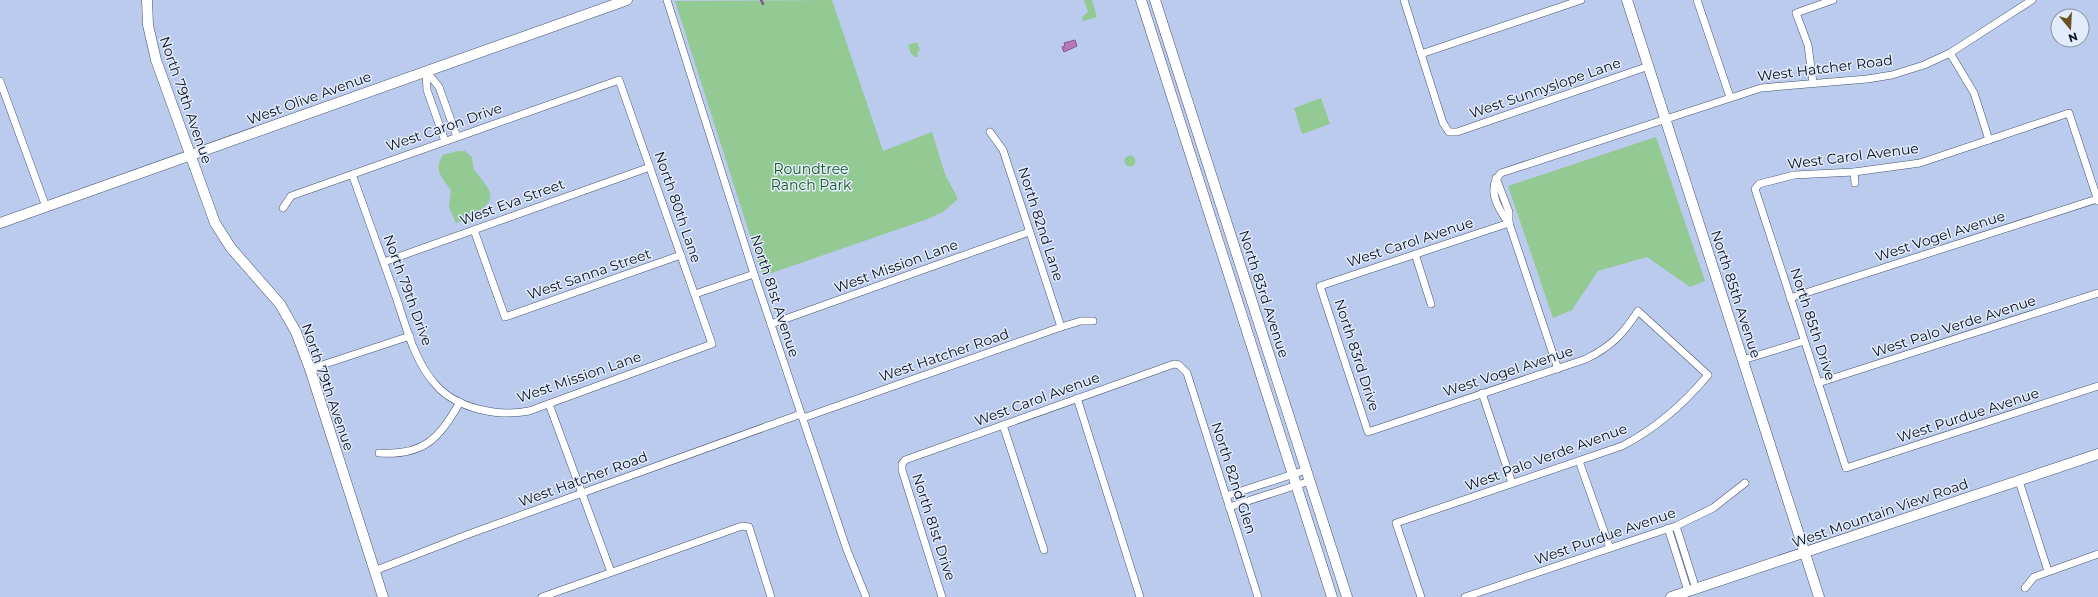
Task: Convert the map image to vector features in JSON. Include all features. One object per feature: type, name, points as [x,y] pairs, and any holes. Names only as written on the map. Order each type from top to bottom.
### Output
[{"type":"main road","name":"North 79th Avenue","points":[[147,0],[150,41],[215,223],[231,248],[280,304],[296,332],[310,369],[383,597]]},
{"type":"main road","name":"West Olive Avenue","points":[[0,223],[627,0]]},
{"type":"main road","name":"North 83rd Avenue","points":[[1141,0],[1332,597]]},
{"type":"main road","name":"North 83rd Avenue","points":[[1155,0],[1347,597]]},
{"type":"main road","name":"North 85th Avenue","points":[[1627,0],[1820,597]]},
{"type":"main road","points":[[1149,25],[1162,21]]},
{"type":"main road","name":"West Mountain View Road","points":[[1671,597],[2098,454]]},
{"type":"street","name":"North 81st Avenue","points":[[667,0],[754,274],[847,550],[866,597]]},
{"type":"street","points":[[1404,0],[1421,54],[1581,0]]},
{"type":"street","points":[[1697,0],[1730,97]]},
{"type":"street","points":[[1813,83],[1808,45],[1796,13],[1833,0]]},
{"type":"street","name":"West Hatcher Road","points":[[1508,223],[1500,212],[1493,192],[1496,178],[1501,173],[1761,88],[1892,75],[1924,65],[1950,53],[2032,0]]},
{"type":"street","points":[[1950,53],[1974,93],[1989,140]]},
{"type":"street","name":"West Sunnyslope Lane","points":[[1421,54],[1443,124],[1449,132],[1457,132],[1649,66]]},
{"type":"street","points":[[426,71],[439,87],[457,137]]},
{"type":"street","points":[[426,71],[427,90],[445,141]]},
{"type":"street","name":"West Caron Drive","points":[[284,208],[291,196],[619,80]]},
{"type":"street","name":"North 80th Lane","points":[[619,80],[712,344]]},
{"type":"street","points":[[0,81],[46,207]]},
{"type":"street","name":"West Carol Avenue","points":[[1755,189],[1759,184],[1794,175],[1854,172],[1920,163],[2069,113],[2098,200]]},
{"type":"street","name":"North 82nd Lane","points":[[990,132],[1003,150],[1061,327]]},
{"type":"street","name":"West Eva Street","points":[[384,262],[650,167]]},
{"type":"street","points":[[1854,172],[1855,184]]},
{"type":"street","name":"North 79th Drive","points":[[352,174],[418,357],[436,386],[460,402]]},
{"type":"street","name":"North 85th Drive","points":[[1755,189],[1846,468]]},
{"type":"street","name":"West Vogel Avenue","points":[[1790,298],[2098,200]]},
{"type":"street","points":[[1508,223],[1558,369]]},
{"type":"street","name":"West Carol Avenue","points":[[1320,286],[1508,223]]},
{"type":"street","name":"West Sanna Street","points":[[474,230],[505,317],[681,255]]},
{"type":"street","name":"West Mission Lane","points":[[771,324],[1029,232]]},
{"type":"street","points":[[1415,254],[1431,304]]},
{"type":"street","points":[[695,294],[754,274]]},
{"type":"street","name":"North 83rd Drive","points":[[1320,286],[1368,432]]},
{"type":"street","name":"West Palo Verde Avenue","points":[[1818,382],[2098,293]]},
{"type":"street","name":"West Vogel Avenue","points":[[1368,432],[1586,359],[1609,346],[1620,337],[1638,311],[1708,375]]},
{"type":"street","name":"West Hatcher Road","points":[[374,570],[469,534],[802,416],[1061,327],[1081,321],[1093,321]]},
{"type":"street","points":[[310,369],[410,336]]},
{"type":"street","points":[[1743,360],[1804,341]]},
{"type":"street","name":"West Mission Lane","points":[[460,402],[482,410],[509,413],[529,411],[712,344]]},
{"type":"street","name":"West Carol Avenue","points":[[902,464],[904,460],[1174,364],[1183,368]]},
{"type":"street","name":"North 82nd Glen","points":[[1183,368],[1187,373],[1258,597]]},
{"type":"street","name":"West Palo Verde Avenue","points":[[1421,597],[1396,523],[1622,446],[1644,435],[1671,415],[1708,375]]},
{"type":"street","name":"West Purdue Avenue","points":[[1846,468],[2098,386]]},
{"type":"street","points":[[1482,393],[1512,483]]},
{"type":"street","points":[[1077,398],[1140,597]]},
{"type":"street","points":[[379,453],[392,454],[412,450],[433,441],[448,424],[460,402]]},
{"type":"street","points":[[549,404],[611,572]]},
{"type":"street","points":[[1003,425],[1044,550]]},
{"type":"street","points":[[1579,461],[1610,548]]},
{"type":"street","name":"North 81st Drive","points":[[902,464],[942,597]]},
{"type":"street","points":[[1226,496],[1306,470]]},
{"type":"street","points":[[1229,506],[1310,481]]},
{"type":"street","points":[[2019,481],[2048,571]]},
{"type":"street","name":"West Purdue Avenue","points":[[1465,597],[1676,526],[1713,508],[1745,483]]},
{"type":"street","points":[[542,597],[742,526],[749,527],[771,597]]},
{"type":"street","points":[[1676,526],[1692,590]]},
{"type":"street","points":[[1668,528],[1692,590]]},
{"type":"street","points":[[2025,588],[2034,578],[2048,571],[2098,554]]},
{"type":"green space","name":"Roundtree Ranch Park","points":[[832,0],[883,151],[932,132],[945,174],[958,199],[943,212],[925,220],[763,276],[675,1]]},
{"type":"green space","points":[[1084,0],[1092,0],[1097,17],[1083,21],[1082,17],[1088,12]]},
{"type":"green space","points":[[917,42],[920,50],[917,53],[918,57],[916,57],[911,54],[908,45]]},
{"type":"green space","points":[[1321,98],[1330,124],[1302,134],[1294,108]]},
{"type":"green space","points":[[1656,137],[1705,281],[1690,287],[1647,257],[1598,271],[1572,310],[1553,318],[1508,186]]},
{"type":"green space","points":[[457,151],[465,151],[472,157],[474,169],[490,192],[490,197],[489,202],[485,207],[464,220],[456,223],[449,207],[451,190],[440,173],[439,165],[443,155]]},
{"type":"green space","points":[[1128,156],[1132,156],[1134,157],[1134,165],[1128,166],[1125,163],[1125,159]]},
{"type":"shaded area","points":[[1075,40],[1077,46],[1064,52],[1062,47],[1065,46],[1064,43]]},
{"type":"waterway","points":[[761,0],[763,4]]}]
